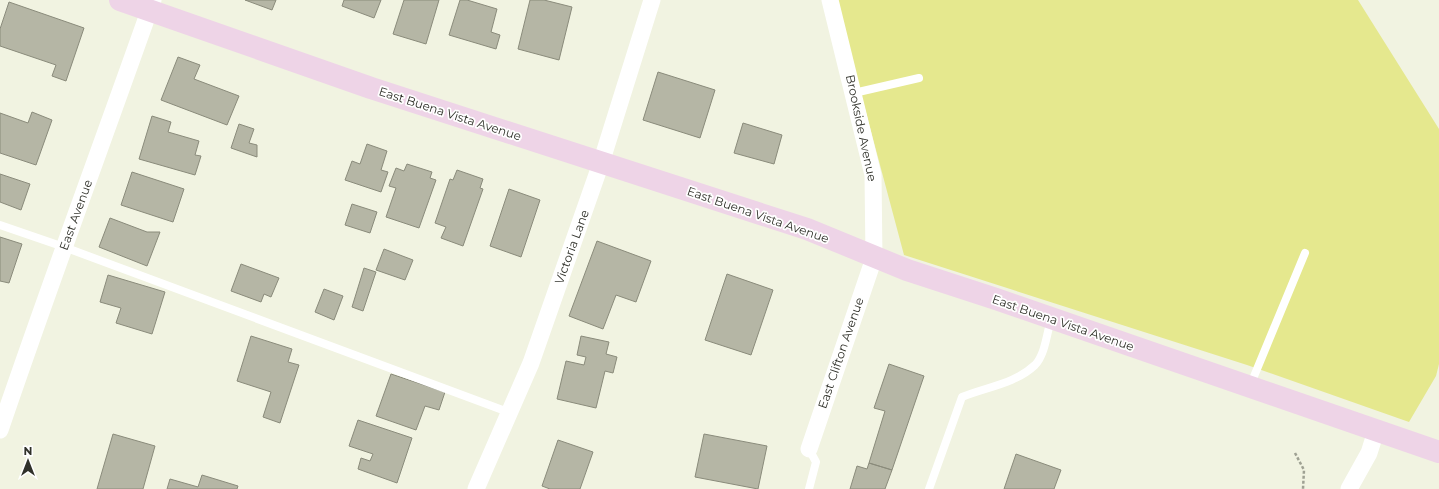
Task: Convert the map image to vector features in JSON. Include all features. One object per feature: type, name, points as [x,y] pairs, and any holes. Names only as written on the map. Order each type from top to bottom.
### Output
[{"type":"main road","name":"East Buena Vista Avenue","points":[[120,0],[151,5],[371,88],[807,229],[874,258],[1439,452]]},
{"type":"street","name":"Victoria Lane","points":[[476,489],[508,412],[531,363],[601,163],[652,0]]},
{"type":"street","name":"Brookside Avenue","points":[[830,0],[873,175],[874,258]]},
{"type":"street","name":"East Avenue","points":[[0,430],[64,247],[119,99],[151,5]]},
{"type":"street","name":"East Clifton Avenue","points":[[809,449],[874,258]]},
{"type":"street","points":[[1349,489],[1369,453],[1376,431]]},
{"type":"lane","points":[[854,93],[919,78]]},
{"type":"lane","points":[[0,225],[64,247],[508,412]]},
{"type":"lane","points":[[1249,387],[1305,253]]},
{"type":"lane","points":[[929,489],[962,397],[1010,382],[1035,365],[1043,350],[1052,319]]},
{"type":"lane","points":[[809,449],[816,462],[809,489]]},
{"type":"path","points":[[1295,453],[1304,470],[1303,489]]},
{"type":"green space","points":[[836,0],[1358,0],[1439,129],[1439,364],[1436,376],[1409,422],[1247,365],[904,255]]},
{"type":"building","points":[[245,0],[276,0],[272,10]]},
{"type":"building","points":[[344,0],[381,0],[374,18],[342,6]]},
{"type":"building","points":[[404,0],[439,0],[426,44],[393,34]]},
{"type":"building","points":[[460,0],[467,0],[497,9],[491,32],[500,35],[496,49],[449,35]]},
{"type":"building","points":[[530,0],[544,0],[572,7],[559,60],[518,49]]},
{"type":"building","points":[[9,2],[84,28],[66,81],[52,76],[56,65],[0,46],[0,29]]},
{"type":"building","points":[[178,57],[200,65],[194,79],[239,96],[227,125],[161,100]]},
{"type":"building","points":[[658,72],[715,90],[700,138],[643,120]]},
{"type":"building","points":[[32,112],[52,120],[36,165],[0,153],[0,113],[28,123]]},
{"type":"building","points":[[152,116],[171,122],[168,132],[199,141],[195,155],[201,156],[195,175],[139,159]]},
{"type":"building","points":[[743,123],[782,135],[774,164],[734,153]]},
{"type":"building","points":[[239,124],[254,129],[249,143],[257,145],[257,157],[231,148]]},
{"type":"building","points":[[367,144],[387,151],[381,170],[388,172],[381,192],[345,180],[352,161],[360,164]]},
{"type":"building","points":[[407,164],[432,172],[430,178],[436,180],[419,228],[386,217],[396,188],[389,186],[396,168],[404,171]]},
{"type":"building","points":[[457,170],[483,179],[480,188],[483,189],[463,246],[441,238],[446,227],[435,223],[450,179],[453,180]]},
{"type":"building","points":[[132,172],[184,189],[173,222],[121,205]]},
{"type":"building","points":[[0,174],[30,184],[21,210],[0,202]]},
{"type":"building","points":[[509,189],[540,200],[521,257],[490,246]]},
{"type":"building","points":[[352,204],[377,212],[370,233],[345,225]]},
{"type":"building","points":[[110,218],[147,232],[160,232],[147,266],[99,247]]},
{"type":"building","points":[[0,237],[22,244],[9,283],[0,281]]},
{"type":"building","points":[[597,241],[651,261],[636,302],[616,295],[603,329],[569,316]]},
{"type":"building","points":[[384,249],[413,260],[405,280],[376,270]]},
{"type":"building","points":[[241,264],[279,278],[271,297],[264,294],[261,302],[231,291]]},
{"type":"building","points":[[364,268],[376,272],[363,311],[352,307]]},
{"type":"building","points":[[727,274],[773,290],[751,355],[705,340]]},
{"type":"building","points":[[108,275],[165,292],[152,334],[116,323],[121,308],[100,302]]},
{"type":"building","points":[[324,289],[343,296],[334,320],[315,312]]},
{"type":"building","points":[[251,336],[292,349],[288,362],[299,365],[280,423],[263,417],[271,392],[237,381]]},
{"type":"building","points":[[581,336],[609,342],[606,354],[617,357],[613,373],[605,371],[596,408],[557,399],[566,361],[584,365],[586,357],[577,355]]},
{"type":"building","points":[[889,364],[924,376],[892,470],[869,463],[885,411],[874,408]]},
{"type":"building","points":[[391,374],[445,392],[439,410],[425,406],[416,430],[376,416]]},
{"type":"building","points":[[358,420],[412,438],[397,483],[358,469],[361,458],[370,461],[373,454],[349,446]]},
{"type":"building","points":[[113,434],[155,446],[143,489],[97,489]]},
{"type":"building","points":[[704,434],[767,446],[758,489],[695,477]]},
{"type":"building","points":[[558,440],[593,452],[580,489],[550,489],[542,486]]},
{"type":"building","points":[[1016,454],[1061,470],[1054,489],[1004,489]]},
{"type":"building","points":[[869,463],[892,470],[885,489],[850,489],[857,466],[867,469]]},
{"type":"building","points":[[202,475],[238,486],[237,489],[167,489],[170,479],[198,487]]}]
